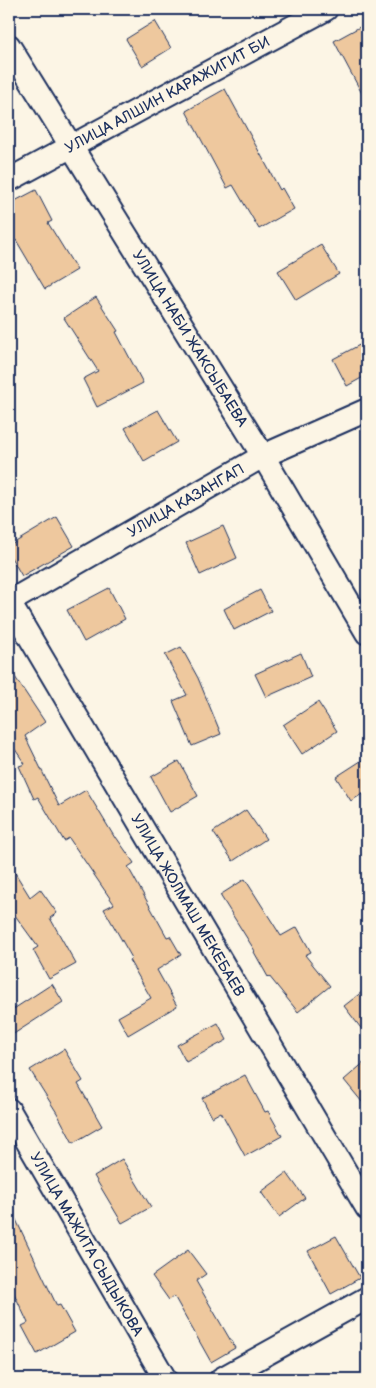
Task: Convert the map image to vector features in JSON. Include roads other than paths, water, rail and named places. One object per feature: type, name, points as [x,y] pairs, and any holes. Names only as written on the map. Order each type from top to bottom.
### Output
[{"type":"street","name":"УЛИЦА АЛШИН КАРАЖИГИТ БИ","points":[[9,180],[326,9]]},
{"type":"street","name":"УЛИЦА НАБИ ЖАКСЫБАЕВА","points":[[9,46],[263,456],[367,633]]},
{"type":"street","name":"УЛИЦА КАЗАНГАП","points":[[9,602],[263,456],[367,410]]},
{"type":"street","name":"УЛИЦА ЖОЛМАШ МЕКЕБАЕВ","points":[[9,602],[367,1208]]},
{"type":"street","name":"УЛИЦА МАЖИТА СЫДЫКОВА","points":[[9,1110],[165,1379]]},
{"type":"street","points":[[221,1379],[367,1298]]}]
